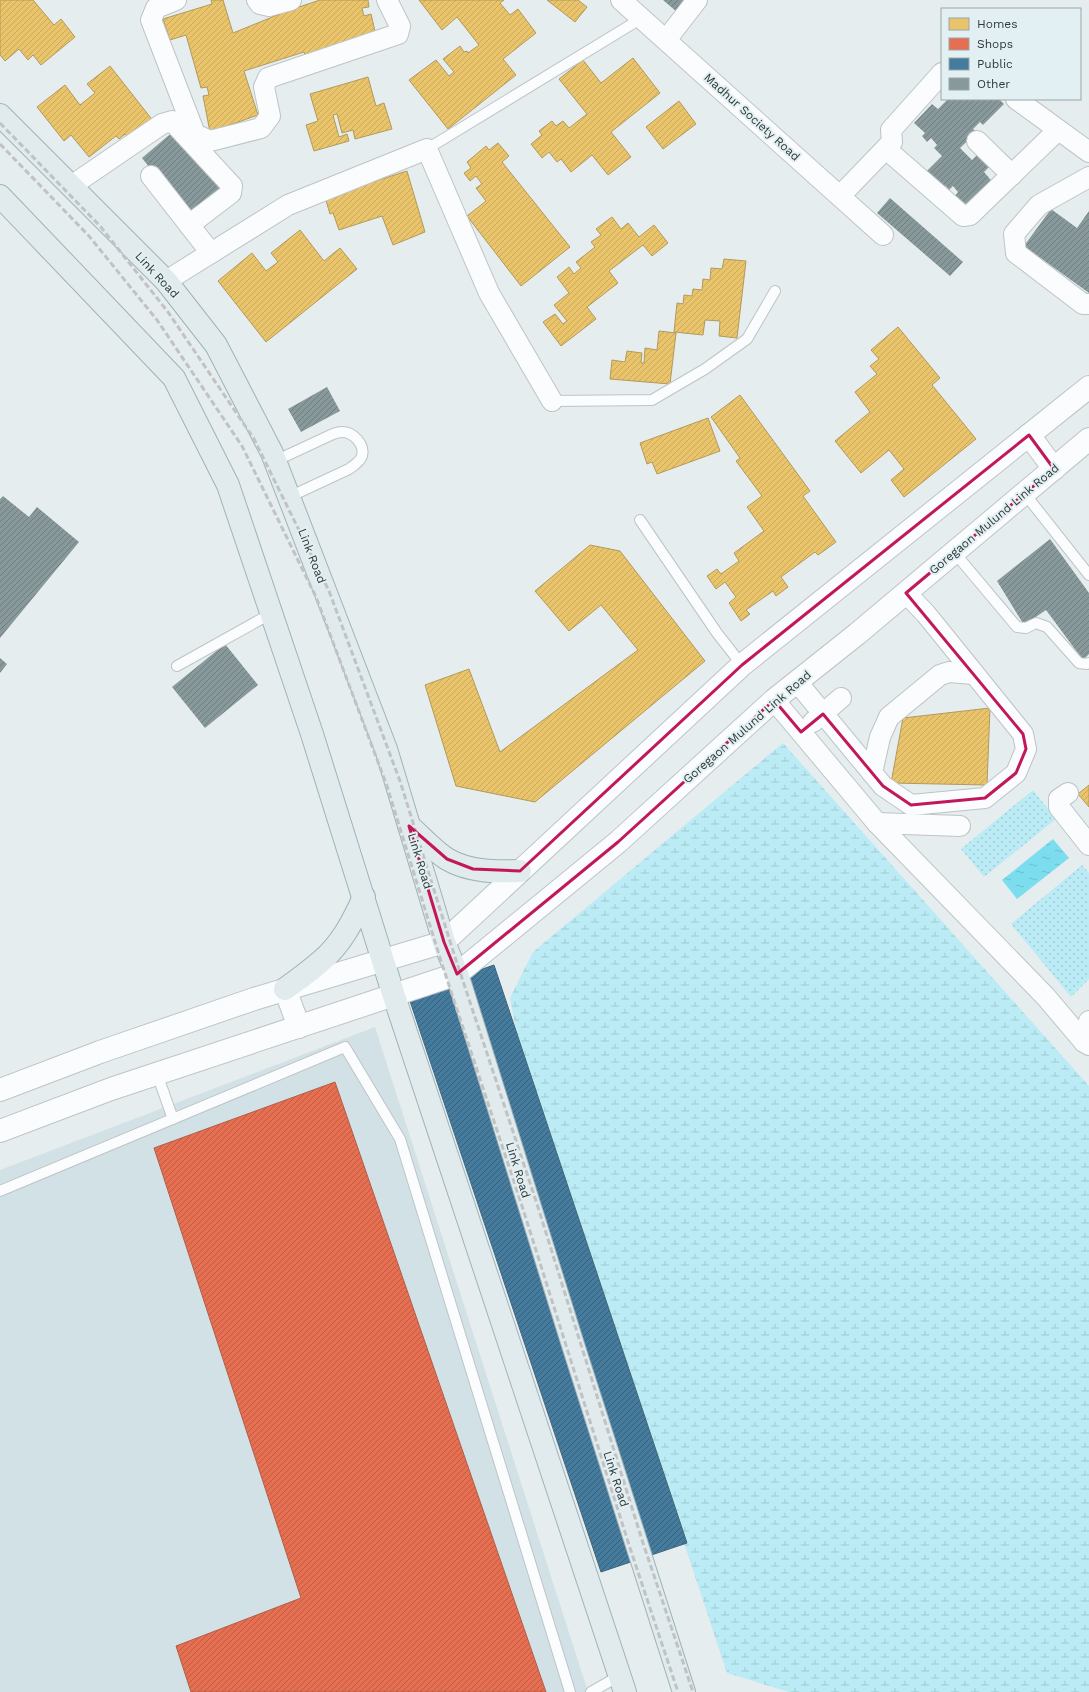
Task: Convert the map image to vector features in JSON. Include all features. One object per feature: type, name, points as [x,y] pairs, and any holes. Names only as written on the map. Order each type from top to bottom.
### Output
[{"type":"main road","name":"Link Road","points":[[0,115],[166,281],[216,345],[275,461],[386,749],[444,942],[458,974],[574,1348],[684,1692]]},
{"type":"main road","points":[[0,196],[174,378],[228,485],[312,734],[384,960],[394,996],[622,1684]]},
{"type":"main road","points":[[0,1090],[100,1052],[286,989],[444,942],[742,665],[1089,387]]},
{"type":"main road","points":[[1029,435],[1054,469]]},
{"type":"main road","name":"Goregaon Mulund Link Road","points":[[0,1131],[112,1089],[458,974],[618,842],[786,691],[1089,440]]},
{"type":"main road","points":[[409,826],[447,859],[473,869],[496,872],[520,872]]},
{"type":"main road","points":[[286,989],[321,962],[339,942],[353,921],[364,897]]},
{"type":"main road","points":[[286,989],[299,1027]]},
{"type":"street","points":[[176,0],[156,8],[151,20],[195,134],[210,141],[261,128],[270,116],[264,87],[268,78],[398,34],[400,26],[387,0]]},
{"type":"street","points":[[257,0],[260,4],[269,6],[291,0]]},
{"type":"street","name":"Madhur Society Road","points":[[621,0],[883,235]]},
{"type":"street","points":[[666,40],[697,0]]},
{"type":"street","points":[[840,196],[892,142],[891,130],[941,74]]},
{"type":"street","points":[[1017,100],[1089,152]]},
{"type":"street","points":[[71,186],[162,124],[172,121],[232,186],[231,193],[189,225]]},
{"type":"street","points":[[886,149],[963,216],[970,215],[1058,130]]},
{"type":"street","points":[[977,141],[1012,175]]},
{"type":"street","points":[[166,281],[288,204],[427,149],[489,293],[552,401]]},
{"type":"street","points":[[151,176],[211,253]]},
{"type":"street","points":[[1089,177],[1039,205],[1014,234],[1016,253],[1083,304],[1089,304]]},
{"type":"street","points":[[786,691],[813,722],[864,770],[883,786],[910,805],[985,798],[1016,773],[1026,748],[1023,734],[926,614],[906,593]]},
{"type":"street","points":[[864,770],[889,717],[940,675],[949,672],[974,674]]},
{"type":"street","points":[[786,691],[813,722],[877,823],[1046,997],[1087,1043]]},
{"type":"street","points":[[813,722],[841,698]]},
{"type":"street","points":[[1068,793],[1059,799],[1059,807],[1089,845]]},
{"type":"street","points":[[877,823],[960,826]]},
{"type":"street","points":[[1087,1043],[1089,1021]]},
{"type":"lane","points":[[427,149],[642,18]]},
{"type":"lane","points":[[552,401],[652,400],[705,369],[747,339],[775,291]]},
{"type":"lane","points":[[275,461],[333,434],[342,432],[350,434],[358,440],[362,449],[362,456],[356,464],[349,469],[289,497]]},
{"type":"lane","points":[[1025,494],[1089,576]]},
{"type":"lane","points":[[640,520],[717,633],[742,665]]},
{"type":"lane","points":[[954,552],[1017,627],[1026,628],[1036,623],[1047,627],[1079,663],[1089,663]]},
{"type":"lane","points":[[177,666],[272,613]]},
{"type":"lane","points":[[0,1191],[345,1047],[400,1139],[570,1692]]},
{"type":"lane","points":[[157,1074],[173,1119]]},
{"type":"lane","points":[[591,1692],[622,1684]]},
{"type":"highlighted area","points":[[1029,435],[1054,469],[906,593],[1023,734],[1026,749],[1016,773],[985,798],[911,805],[883,786],[823,714],[801,732],[774,700],[618,842],[457,974],[444,942],[409,826],[447,859],[473,869],[520,871],[742,665]]},
{"type":"shaded area","points":[[375,1027],[588,1692],[0,1692],[0,1170]]},
{"type":"green space","points":[[783,743],[1089,1086],[1089,1692],[789,1692],[727,1673],[518,1041],[510,998],[533,952]]},
{"type":"green space","points":[[1033,790],[1056,819],[984,877],[961,849]]},
{"type":"green space","points":[[1082,865],[1089,873],[1089,979],[1071,997],[1011,924]]},
{"type":"water","points":[[1053,839],[1069,858],[1017,899],[1002,880]]},
{"type":"building: Homes","points":[[0,0],[33,0],[54,25],[61,19],[75,37],[41,65],[33,55],[28,60],[19,49],[5,61],[0,55]]},
{"type":"building: Homes","points":[[211,0],[223,0],[233,33],[287,11],[320,0],[368,0],[369,7],[362,8],[364,16],[371,14],[377,40],[306,58],[304,52],[244,71],[258,115],[210,132],[203,96],[209,95],[207,87],[201,88],[186,35],[170,40],[163,19],[212,4]]},
{"type":"building: Homes","points":[[419,0],[504,0],[500,3],[510,15],[518,9],[536,33],[503,59],[516,75],[448,129],[409,80],[436,60],[449,76],[454,72],[443,59],[460,46],[464,52],[467,51],[468,53],[479,45],[457,17],[442,30]]},
{"type":"building: Homes","points":[[547,0],[578,0],[587,7],[575,22]]},
{"type":"building: Homes","points":[[633,58],[660,93],[611,132],[631,157],[608,175],[592,155],[571,172],[561,159],[557,162],[549,152],[542,158],[531,144],[542,135],[539,131],[552,121],[556,126],[563,121],[569,128],[587,114],[559,79],[583,60],[601,83]]},
{"type":"building: Homes","points":[[110,66],[154,122],[130,140],[125,134],[119,139],[116,136],[89,157],[71,135],[64,141],[37,107],[65,85],[80,105],[95,93],[87,84]]},
{"type":"building: Homes","points":[[368,77],[376,106],[384,103],[392,129],[355,139],[353,130],[342,133],[337,114],[333,115],[339,137],[347,134],[349,141],[314,151],[306,125],[318,121],[310,94]]},
{"type":"building: Homes","points":[[679,101],[696,124],[663,149],[646,127]]},
{"type":"building: Homes","points":[[498,143],[509,156],[502,162],[570,247],[521,286],[467,216],[486,201],[476,188],[482,184],[476,176],[470,181],[464,173],[471,168],[467,162],[486,146],[489,150]]},
{"type":"building: Homes","points":[[407,171],[425,232],[393,245],[382,216],[339,230],[333,213],[330,214],[325,197]]},
{"type":"building: Homes","points":[[612,217],[621,229],[628,223],[639,237],[654,225],[668,243],[652,256],[643,245],[609,271],[618,283],[587,307],[596,319],[561,346],[543,322],[555,314],[563,324],[567,321],[554,305],[569,293],[557,277],[569,267],[574,274],[581,268],[576,262],[595,247],[591,242],[601,235],[596,229]]},
{"type":"building: Homes","points":[[300,230],[324,261],[340,248],[357,269],[266,342],[218,281],[252,253],[266,271],[278,262],[271,253]]},
{"type":"building: Homes","points":[[724,259],[746,261],[737,338],[719,336],[720,321],[705,320],[703,335],[674,332],[677,303],[683,304],[684,295],[692,296],[693,289],[702,290],[703,279],[710,280],[711,268],[722,269]]},
{"type":"building: Homes","points":[[898,327],[940,378],[932,385],[976,439],[904,497],[891,480],[904,469],[889,450],[861,473],[835,441],[870,412],[855,392],[877,374],[870,366],[879,359],[871,350]]},
{"type":"building: Homes","points":[[659,331],[676,333],[670,384],[610,379],[612,360],[625,362],[627,351],[642,353],[641,363],[644,363],[645,348],[657,350]]},
{"type":"building: Homes","points":[[740,395],[810,491],[803,496],[836,542],[818,555],[815,552],[781,577],[788,587],[776,596],[773,591],[746,610],[750,614],[741,621],[729,603],[736,597],[725,582],[716,589],[707,576],[717,569],[721,574],[739,561],[734,553],[764,531],[747,507],[762,496],[736,461],[740,458],[711,417]]},
{"type":"building: Homes","points":[[708,418],[720,451],[657,474],[652,462],[647,464],[640,443]]},
{"type":"building: Homes","points":[[590,545],[620,551],[705,661],[535,802],[456,786],[425,685],[469,669],[500,752],[638,650],[601,605],[569,631],[535,591]]},
{"type":"building: Homes","points":[[990,708],[987,785],[891,783],[903,718]]},
{"type":"building: Homes","points":[[1089,785],[1089,807],[1078,794]]},
{"type":"building: Shops","points":[[335,1082],[546,1692],[191,1692],[176,1646],[301,1598],[154,1148]]},
{"type":"building: Public","points":[[494,965],[687,1543],[601,1572],[408,995]]},
{"type":"building: Other","points":[[663,0],[687,0],[677,12]]},
{"type":"building: Other","points":[[947,100],[1000,100],[1004,104],[983,125],[980,122],[973,129],[977,132],[960,148],[972,160],[978,154],[990,166],[984,172],[995,185],[968,213],[955,196],[958,192],[953,186],[949,190],[946,186],[942,190],[925,173],[942,156],[934,148],[937,145],[931,138],[927,142],[922,136],[925,133],[914,123],[932,104],[938,109]]},
{"type":"building: Other","points":[[175,130],[228,187],[189,218],[142,158]]},
{"type":"building: Other","points":[[890,198],[963,262],[950,276],[877,213]]},
{"type":"building: Other","points":[[1051,209],[1077,228],[1089,211],[1089,293],[1024,246]]},
{"type":"building: Other","points":[[327,387],[340,411],[301,432],[288,409]]},
{"type":"building: Other","points":[[3,496],[29,517],[37,507],[79,542],[0,638],[0,499]]},
{"type":"building: Other","points":[[1050,539],[1089,593],[1089,654],[1083,660],[1046,610],[1024,625],[997,581]]},
{"type":"building: Other","points":[[225,644],[258,685],[205,728],[172,687]]},
{"type":"building: Other","points":[[0,658],[7,664],[0,673]]},
{"type":"railway","points":[[0,123],[100,226],[168,312],[254,439],[329,591],[400,781],[454,954],[537,1204],[643,1543],[693,1692]]},
{"type":"railway","points":[[0,144],[89,236],[157,320],[242,446],[316,597],[387,786],[440,958],[523,1209],[630,1548],[678,1692]]}]
